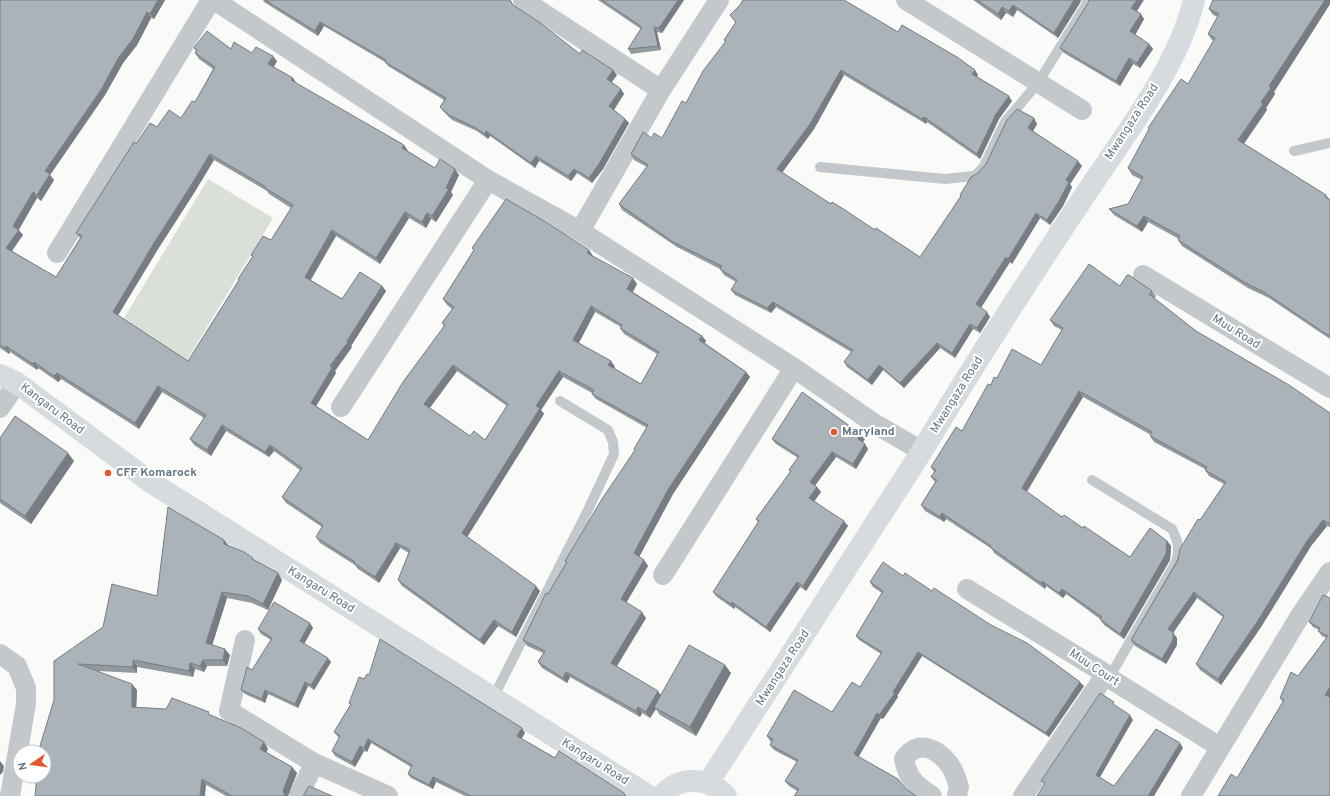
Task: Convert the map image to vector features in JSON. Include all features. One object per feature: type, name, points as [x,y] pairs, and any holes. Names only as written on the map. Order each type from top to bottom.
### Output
[{"type":"main road","name":"Mwangaza Road","points":[[708,783],[1159,80],[1177,48],[1194,0]]},
{"type":"main road","name":"Kangaru Road","points":[[9,379],[149,481],[649,796]]},
{"type":"main road","points":[[662,796],[674,786],[697,780],[708,783],[720,790],[726,796]]},
{"type":"street","points":[[57,253],[211,0]]},
{"type":"street","points":[[214,0],[488,180],[580,231],[794,368],[875,424],[922,451]]},
{"type":"street","points":[[522,0],[661,90]]},
{"type":"street","points":[[580,231],[661,90],[719,0]]},
{"type":"street","points":[[906,0],[1082,110]]},
{"type":"street","points":[[341,407],[488,180]]},
{"type":"street","name":"Muu Road","points":[[1144,275],[1330,388]]},
{"type":"street","points":[[663,575],[794,368]]},
{"type":"street","points":[[0,408],[9,379]]},
{"type":"street","points":[[1191,796],[1300,616],[1329,576]]},
{"type":"street","name":"Muu Court","points":[[966,590],[1220,747]]},
{"type":"street","points":[[245,640],[230,711],[314,763],[388,796]]},
{"type":"street","points":[[0,654],[17,666],[26,688],[26,704],[10,796]]},
{"type":"street","points":[[1023,796],[1107,676]]},
{"type":"street","points":[[932,796],[918,787],[907,774],[904,759],[910,750],[916,747],[926,748],[936,752],[950,764],[959,787],[958,796]]},
{"type":"street","points":[[299,796],[314,763]]},
{"type":"lane","points":[[820,167],[946,179],[973,176],[977,174],[984,166],[1005,122],[1038,83],[1086,5],[1087,0]]},
{"type":"lane","points":[[1294,152],[1330,143]]},
{"type":"lane","points":[[493,698],[588,510],[614,454],[613,442],[608,430],[560,401]]},
{"type":"lane","points":[[1092,480],[1172,529],[1178,541],[1179,551],[1176,562],[1107,676]]},
{"type":"shaded area","points":[[208,179],[273,218],[187,360],[124,318]]},
{"type":"building","points":[[0,0],[158,0],[150,14],[147,12],[133,39],[119,57],[101,90],[45,171],[50,174],[37,195],[33,192],[13,226],[19,230],[6,248],[56,277],[82,236],[76,233],[134,142],[136,144],[150,123],[157,127],[169,110],[181,118],[192,101],[195,102],[215,67],[195,53],[197,50],[194,48],[207,31],[231,49],[234,42],[252,53],[256,47],[273,56],[268,64],[293,78],[291,80],[404,145],[402,148],[435,168],[440,159],[455,169],[446,188],[449,189],[432,216],[427,213],[422,222],[405,212],[376,258],[332,230],[305,277],[342,299],[360,272],[382,286],[347,341],[348,342],[330,366],[332,368],[311,403],[368,440],[403,382],[445,325],[442,323],[454,307],[443,299],[474,250],[472,248],[506,199],[589,250],[587,253],[633,278],[627,289],[702,336],[699,340],[746,372],[669,488],[634,553],[644,560],[621,599],[642,612],[611,663],[658,691],[646,712],[638,707],[636,711],[566,672],[563,678],[538,662],[545,651],[523,640],[546,593],[548,594],[567,562],[565,561],[602,499],[635,450],[634,449],[648,425],[592,394],[594,390],[559,371],[536,406],[540,408],[462,533],[536,586],[512,632],[494,620],[480,640],[398,580],[410,550],[396,543],[375,577],[316,537],[323,525],[282,497],[302,468],[270,445],[265,452],[222,425],[207,450],[190,439],[206,415],[158,386],[135,423],[57,373],[54,376],[34,362],[33,364],[6,346],[5,348],[0,345]],"holes":[[[210,154],[266,187],[265,188],[293,205],[271,240],[263,236],[251,255],[253,256],[238,279],[239,280],[188,361],[113,312]],[[591,306],[622,325],[620,328],[659,352],[641,384],[608,365],[611,361],[573,340]],[[453,365],[508,404],[485,440],[474,431],[470,436],[424,404]]]},
{"type":"building","points":[[265,0],[510,0],[513,5],[539,22],[580,54],[582,50],[613,70],[607,79],[621,89],[609,106],[625,119],[599,164],[589,178],[574,169],[568,176],[536,156],[531,163],[486,131],[485,134],[449,115],[440,107],[446,98],[385,62],[386,60],[320,22],[315,31]]},
{"type":"building","points":[[602,0],[678,0],[659,28],[654,27],[658,46],[628,49],[642,27]]},
{"type":"building","points":[[743,0],[844,0],[898,32],[902,25],[957,57],[975,70],[972,74],[1009,96],[996,114],[977,154],[924,117],[922,119],[841,70],[810,124],[777,169],[831,204],[832,202],[875,230],[876,228],[920,257],[961,196],[960,195],[971,177],[978,173],[986,164],[1007,120],[1017,109],[1034,118],[1028,128],[1078,161],[1066,180],[1069,182],[1047,220],[1036,213],[1008,259],[1006,257],[976,304],[987,312],[977,328],[970,324],[952,353],[937,343],[900,383],[879,365],[868,380],[844,362],[853,350],[773,302],[767,308],[731,290],[737,280],[720,269],[722,266],[673,242],[619,204],[648,165],[631,154],[643,132],[652,138],[654,133],[662,138],[682,101],[686,103],[703,71],[726,41],[724,40],[736,22],[730,15]]},
{"type":"building","points":[[977,0],[1074,0],[1054,33],[1013,5],[1009,11],[1002,7],[998,14]]},
{"type":"building","points":[[1089,0],[1137,0],[1131,8],[1141,14],[1130,31],[1149,44],[1137,63],[1129,58],[1116,81],[1060,48]]},
{"type":"building","points":[[1213,0],[1325,0],[1269,86],[1271,88],[1261,102],[1263,104],[1238,140],[1326,195],[1325,197],[1330,200],[1330,336],[1264,292],[1244,282],[1178,240],[1180,236],[1144,216],[1137,226],[1109,209],[1128,204],[1143,177],[1128,168],[1149,129],[1148,128],[1181,79],[1188,84],[1215,38],[1208,34],[1219,14],[1209,9]]},
{"type":"building","points":[[1089,264],[1120,286],[1127,275],[1129,275],[1152,291],[1149,294],[1196,331],[1289,385],[1330,413],[1330,524],[1323,520],[1307,541],[1257,622],[1218,679],[1196,664],[1224,616],[1194,592],[1168,629],[1173,632],[1173,640],[1162,659],[1131,640],[1178,560],[1180,549],[1198,519],[1200,520],[1226,482],[1205,470],[1207,467],[1150,436],[1152,432],[1079,391],[1022,488],[1062,517],[1064,515],[1083,528],[1084,526],[1130,557],[1150,528],[1167,541],[1166,554],[1120,634],[1100,619],[1102,617],[1062,589],[1059,593],[1042,581],[1041,583],[990,547],[991,546],[942,513],[940,517],[921,505],[937,480],[931,477],[936,470],[931,467],[956,427],[962,431],[988,384],[991,385],[994,377],[997,378],[1012,349],[1041,365],[1063,328],[1050,320]]},
{"type":"building","points":[[802,392],[861,434],[858,439],[865,444],[853,464],[832,452],[810,482],[817,487],[809,498],[844,521],[803,586],[797,582],[766,627],[732,602],[731,604],[713,592],[759,521],[756,519],[791,471],[789,470],[799,456],[772,439]]},
{"type":"building","points":[[15,416],[68,453],[25,516],[0,499],[0,438]]},
{"type":"building","points":[[168,507],[224,540],[224,544],[244,552],[253,558],[252,559],[278,573],[263,604],[248,596],[222,592],[206,643],[225,649],[223,660],[203,660],[200,666],[190,663],[189,671],[133,660],[133,667],[78,664],[132,684],[132,707],[166,709],[172,698],[209,712],[208,714],[241,728],[264,742],[260,749],[292,767],[283,791],[285,796],[232,796],[202,779],[200,796],[35,796],[36,784],[52,784],[52,744],[41,744],[54,700],[54,661],[103,627],[112,584],[157,596]]},
{"type":"building","points":[[883,562],[903,576],[905,573],[932,591],[934,588],[991,625],[1027,643],[1080,682],[1046,733],[918,652],[893,692],[895,693],[879,715],[877,713],[854,754],[898,779],[906,789],[916,796],[794,796],[799,789],[785,781],[798,760],[770,745],[773,739],[767,736],[794,690],[832,712],[852,682],[860,687],[882,652],[856,636],[883,591],[870,582]]},
{"type":"building","points":[[1323,595],[1330,598],[1330,687],[1325,695],[1330,697],[1330,796],[1218,796],[1231,774],[1237,778],[1284,700],[1280,698],[1291,672],[1298,676],[1328,636],[1318,631],[1320,628],[1309,622]]},
{"type":"building","points":[[274,602],[310,623],[300,641],[328,658],[311,685],[305,682],[295,704],[265,690],[262,699],[241,690],[247,667],[252,670],[272,638],[258,629]]},
{"type":"building","points":[[380,639],[522,728],[517,736],[555,758],[559,751],[624,793],[626,796],[471,796],[433,777],[429,785],[408,774],[412,765],[368,739],[364,748],[360,746],[352,762],[332,751],[340,736],[334,732],[351,704],[349,703],[359,677],[364,679],[367,674],[369,675]]},
{"type":"building","points":[[689,645],[725,665],[690,727],[654,707]]},
{"type":"building","points":[[1100,693],[1130,715],[1096,775],[1114,786],[1156,729],[1180,743],[1148,796],[1037,796],[1045,783],[1041,781]]},
{"type":"building","points":[[309,786],[332,796],[303,796]]},
{"type":"place","name":"Maryland","points":[[834,432]]},
{"type":"place","name":"CFF Komarock","points":[[108,473]]}]
